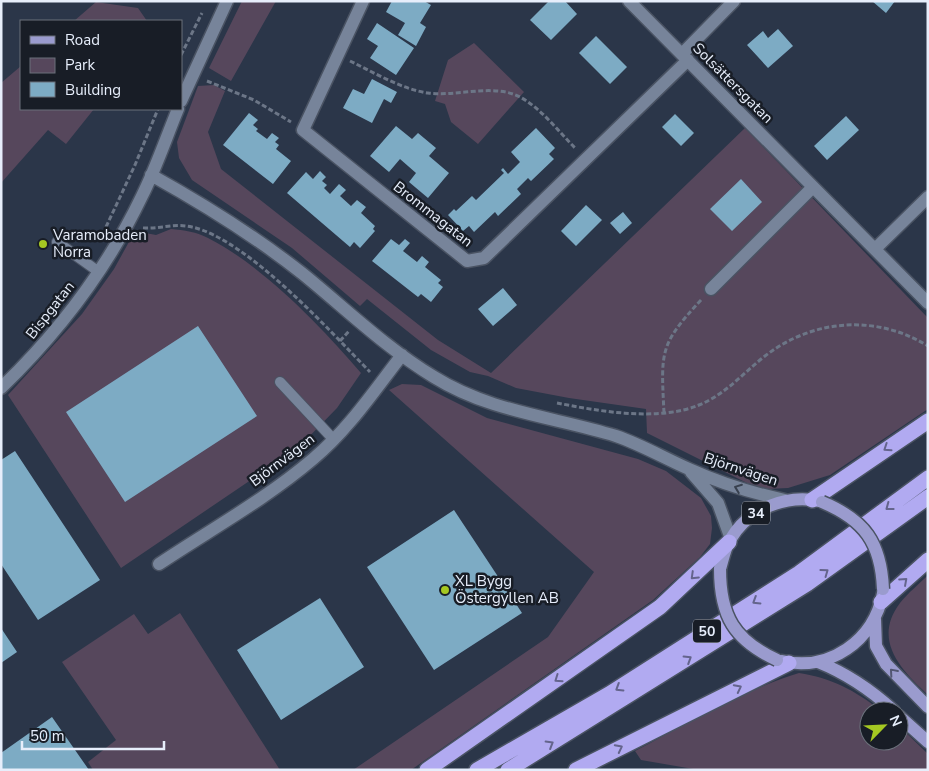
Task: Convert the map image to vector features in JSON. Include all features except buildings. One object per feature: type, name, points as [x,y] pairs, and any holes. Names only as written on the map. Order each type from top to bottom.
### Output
[{"type":"highway","points":[[817,501],[928,421]]},
{"type":"highway","name":"50","points":[[477,770],[609,694],[799,573],[928,478]]},
{"type":"highway","name":"50","points":[[508,770],[807,584],[928,497]]},
{"type":"highway","points":[[427,770],[660,607],[730,540]]},
{"type":"highway","points":[[882,595],[928,560]]},
{"type":"highway","points":[[576,770],[783,661]]},
{"type":"main road","name":"34","points":[[785,500],[817,501],[849,515],[861,525],[875,544],[882,566],[882,595],[875,619],[865,634],[852,647],[836,656],[818,662],[783,661],[756,650],[734,628],[726,614],[720,592],[720,569],[730,540],[754,514],[785,500]]},
{"type":"main road","name":"34","points":[[875,619],[876,646],[886,664],[928,707]]},
{"type":"main road","name":"34","points":[[818,662],[843,672],[883,701]]},
{"type":"main road","points":[[909,725],[928,742]]},
{"type":"street","points":[[182,99],[227,1]]},
{"type":"street","points":[[303,130],[363,1]]},
{"type":"street","name":"Solsättersgatan","points":[[629,1],[928,303]]},
{"type":"street","name":"Brommagatan","points":[[303,130],[466,261],[484,258],[685,57],[734,1]]},
{"type":"street","name":"Bispgatan","points":[[1,388],[48,341],[99,272],[128,222],[151,175],[178,110]]},
{"type":"street","name":"Björnvägen","points":[[151,175],[206,205],[256,239],[303,274],[358,321],[434,377],[483,402],[616,436],[651,449],[688,469],[754,494],[785,500]]},
{"type":"street","points":[[711,289],[813,187]]},
{"type":"street","points":[[875,249],[928,197]]},
{"type":"street","name":"Björnvägen","points":[[158,564],[285,481],[334,440],[402,355]]},
{"type":"street","name":"Björnvägen","points":[[688,469],[718,503],[730,540]]},
{"type":"lane","points":[[57,242],[99,272]]},
{"type":"lane","points":[[280,382],[334,440]]},
{"type":"path","points":[[182,53],[205,8]]},
{"type":"path","points":[[338,56],[409,89],[451,95],[490,91],[518,96],[533,105],[585,159]]},
{"type":"path","points":[[192,75],[254,100],[303,130]]},
{"type":"path","points":[[105,228],[113,214],[158,110]]},
{"type":"path","points":[[113,214],[143,228],[170,225],[190,226],[207,231],[243,254],[280,282],[380,383]]},
{"type":"path","points":[[664,413],[662,371],[666,345],[676,327],[711,289]]},
{"type":"path","points":[[340,341],[358,321]]},
{"type":"path","points":[[552,402],[643,414],[682,411],[714,398],[730,388],[767,354],[792,338],[813,331],[850,324],[867,324],[891,329],[912,336],[928,346]]},
{"type":"green space","points":[[242,1],[276,1],[231,81],[209,68]]},
{"type":"green space","points":[[96,2],[138,8],[146,20],[75,20]]},
{"type":"green space","points":[[474,43],[524,92],[478,144],[451,122],[445,104],[435,101],[448,60]]},
{"type":"green space","points":[[20,67],[20,110],[93,110],[66,144],[48,130],[1,183],[1,83]]},
{"type":"green space","points":[[214,85],[225,91],[208,132],[221,169],[438,340],[491,373],[745,128],[928,318],[928,409],[830,475],[788,488],[767,489],[747,483],[647,433],[646,409],[516,388],[488,376],[470,372],[431,350],[367,299],[360,306],[292,248],[192,180],[179,158],[177,142],[198,86]]},
{"type":"green space","points":[[171,229],[204,236],[249,264],[270,280],[310,317],[361,373],[337,408],[298,448],[121,568],[8,395],[82,314],[114,269],[135,231],[156,235]]},
{"type":"green space","points":[[402,384],[421,385],[487,418],[638,459],[666,471],[701,498],[711,516],[710,544],[700,557],[653,600],[411,770],[353,770],[548,637],[594,572],[389,390]]},
{"type":"green space","points":[[928,575],[928,695],[908,675],[893,654],[889,642],[889,629],[892,617],[900,603]]},
{"type":"green space","points":[[180,613],[280,770],[93,770],[88,762],[116,740],[62,662],[134,614],[148,634]]},
{"type":"green space","points":[[799,673],[822,678],[852,691],[867,701],[859,701],[859,751],[909,751],[909,736],[928,754],[928,770],[699,770],[641,760],[635,751],[736,698],[777,680]]},
{"type":"place","name":"Varamobaden Norra","points":[[43,244]]},
{"type":"place","name":"XL Bygg Östergyllen AB","points":[[445,590]]}]
